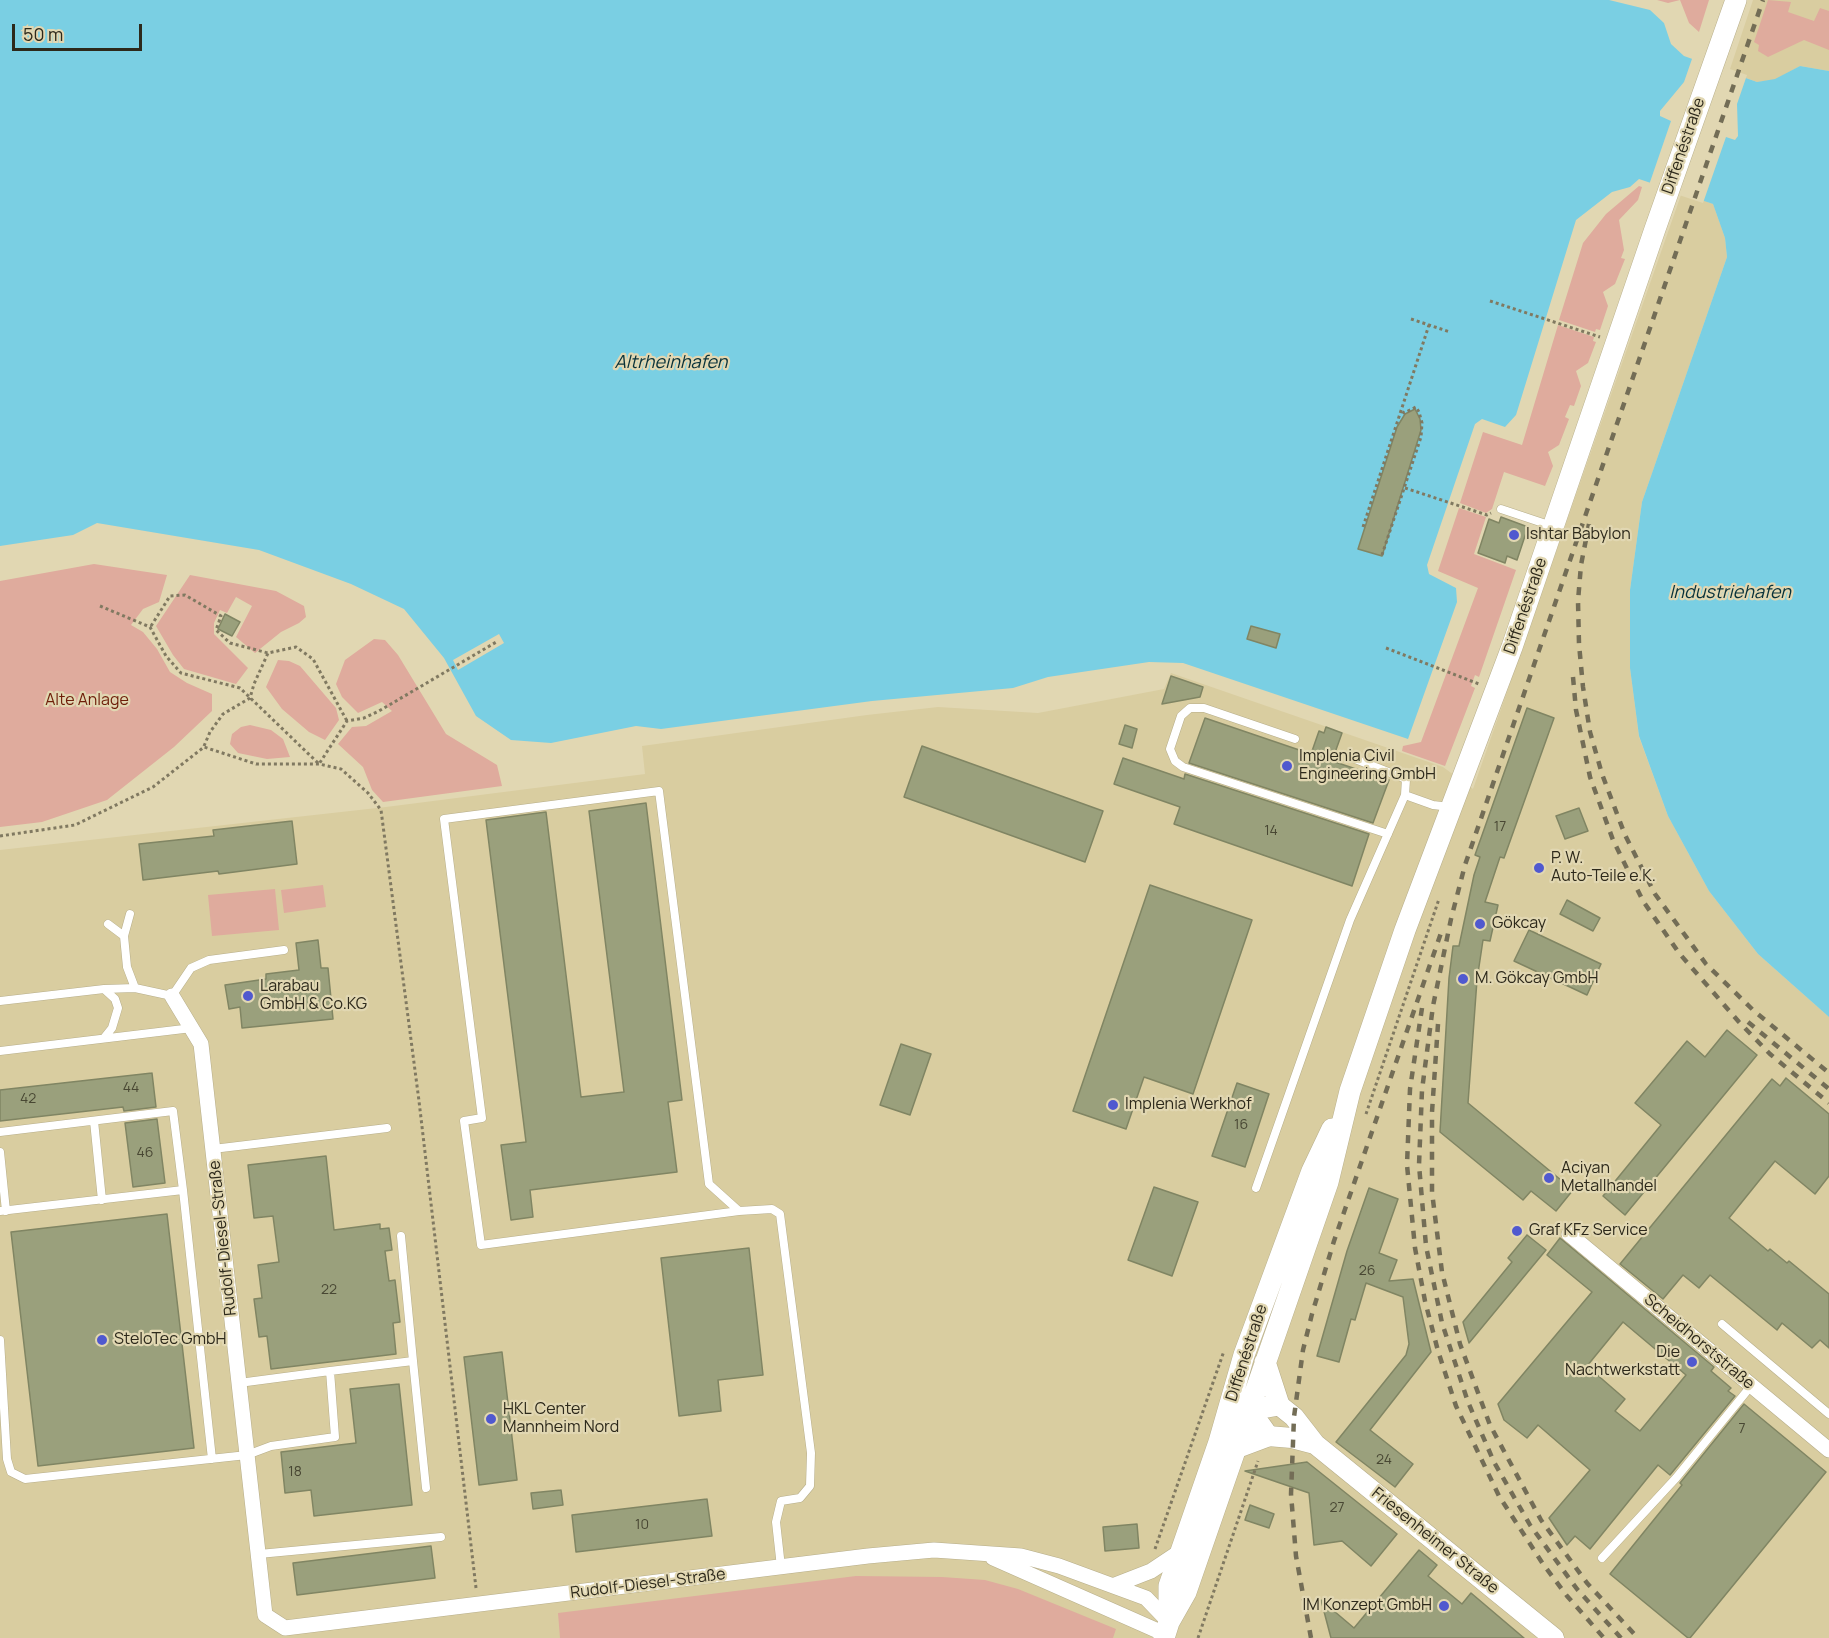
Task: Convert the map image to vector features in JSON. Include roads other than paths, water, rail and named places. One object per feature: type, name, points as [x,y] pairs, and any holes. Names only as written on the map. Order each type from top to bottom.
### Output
[{"type":"main road","name":"Diffenéstraße","points":[[1166,1631],[1186,1592],[1328,1182],[1350,1091],[1405,930],[1512,647],[1730,13]]},
{"type":"main road","name":"Diffenéstraße","points":[[1166,1631],[1169,1586],[1227,1414],[1247,1346],[1312,1171],[1350,1091]]},
{"type":"main road","points":[[1227,1414],[1279,1405],[1265,1362]]},
{"type":"main road","points":[[1235,1388],[1268,1436],[1236,1448]]},
{"type":"street","name":"Rudolf-Diesel-Straße","points":[[172,996],[201,1044],[265,1615],[285,1628],[315,1631],[478,1605],[934,1550],[1021,1556],[1115,1585],[1146,1598],[1166,1631]]},
{"type":"street","name":"Scheidhorststraße","points":[[1569,1234],[1829,1450]]},
{"type":"street","name":"Friesenheimer Straße","points":[[1279,1405],[1294,1417],[1315,1444],[1554,1638]]},
{"type":"street","name":"Friesenheimer Straße","points":[[1268,1436],[1292,1438],[1315,1444]]},
{"type":"street","points":[[1115,1585],[1151,1571],[1181,1551]]},
{"type":"street","name":"Rudolf-Diesel-Straße","points":[[982,1553],[1166,1631]]},
{"type":"lane","points":[[1501,509],[1553,527]]},
{"type":"lane","points":[[1295,739],[1204,708],[1190,708],[1180,716],[1170,749],[1175,760],[1183,767],[1388,834]]},
{"type":"lane","points":[[1256,1188],[1350,920],[1405,795],[1406,779],[1350,757]]},
{"type":"lane","points":[[739,1212],[709,1184],[659,791],[444,819],[482,1118],[464,1120],[481,1245],[739,1212],[772,1209],[780,1214],[811,1453],[810,1486],[800,1498],[781,1501],[776,1522],[781,1567]]},
{"type":"lane","points":[[1405,795],[1433,805],[1451,807]]},
{"type":"lane","points":[[130,914],[124,936],[127,966],[135,988]]},
{"type":"lane","points":[[108,924],[124,936]]},
{"type":"lane","points":[[0,1001],[104,989],[135,988],[172,996],[191,968],[209,960],[284,950]]},
{"type":"lane","points":[[104,989],[115,999],[118,1008],[111,1028],[104,1038]]},
{"type":"lane","points":[[0,1051],[192,1028]]},
{"type":"lane","points":[[0,1132],[173,1111],[212,1459]]},
{"type":"lane","points":[[94,1121],[102,1200]]},
{"type":"lane","points":[[213,1149],[387,1128]]},
{"type":"lane","points":[[0,1152],[3,1211],[183,1190]]},
{"type":"lane","points":[[401,1236],[426,1488]]},
{"type":"lane","points":[[1722,1324],[1829,1414]]},
{"type":"lane","points":[[0,1340],[7,1459],[11,1472],[25,1479],[247,1455],[271,1446],[335,1437],[330,1371]]},
{"type":"lane","points":[[239,1383],[412,1361]]},
{"type":"lane","points":[[1602,1558],[1676,1478],[1750,1386]]},
{"type":"lane","points":[[258,1554],[441,1537]]},
{"type":"water","name":"Altrheinhafen","points":[[0,0],[1609,0],[1650,10],[1664,23],[1671,44],[1684,56],[1757,82],[1775,79],[1800,66],[1829,71],[1829,1017],[1758,954],[1709,891],[1668,816],[1639,736],[1630,668],[1630,590],[1642,502],[1727,257],[1725,238],[1713,204],[1639,179],[1630,187],[1612,192],[1576,220],[1516,415],[1505,427],[1482,419],[1475,424],[1427,565],[1429,574],[1456,588],[1457,602],[1408,739],[1183,663],[1149,662],[1048,677],[1013,688],[872,701],[661,729],[636,726],[551,743],[511,740],[476,716],[444,658],[404,609],[351,584],[259,550],[97,523],[73,535],[0,546]]},
{"type":"railway","points":[[1621,1638],[1577,1589],[1530,1525],[1494,1462],[1468,1402],[1442,1323],[1426,1246],[1419,1165],[1422,1090],[1433,1006],[1465,865],[1763,0]]},
{"type":"railway","points":[[1589,524],[1581,565],[1578,601],[1583,687],[1590,732],[1602,774],[1625,835],[1655,894],[1706,964],[1753,1010],[1829,1073]]},
{"type":"railway","points":[[1573,677],[1576,710],[1590,777],[1613,840],[1643,901],[1679,953],[1739,1022],[1770,1054],[1829,1103]]},
{"type":"railway","points":[[1311,1638],[1296,1556],[1291,1494],[1294,1417],[1303,1350],[1334,1241],[1441,933]]},
{"type":"railway","points":[[1422,1008],[1410,1089],[1407,1165],[1415,1248],[1438,1351],[1456,1406],[1499,1496],[1543,1564],[1567,1596],[1604,1638]]},
{"type":"railway","points":[[1748,1022],[1829,1089]]},
{"type":"railway","points":[[1438,1024],[1432,1112],[1432,1192],[1442,1272],[1460,1344],[1490,1425],[1541,1520],[1587,1583],[1638,1638]]},
{"type":"place","name":"Ishtar Babylon","points":[[1514,535]]},
{"type":"place","name":"Implenia Civil Engineering GmbH","points":[[1287,766]]},
{"type":"place","name":"P. W. Auto-Teile e.K.","points":[[1539,868]]},
{"type":"place","name":"Gökcay","points":[[1480,924]]},
{"type":"place","name":"M. Gökcay GmbH","points":[[1463,979]]},
{"type":"place","name":"Larabau GmbH & Co.KG","points":[[248,996]]},
{"type":"place","name":"Implenia Werkhof","points":[[1113,1105]]},
{"type":"place","name":"Aciyan Metallhandel","points":[[1549,1178]]},
{"type":"place","name":"Graf KFz Service","points":[[1517,1231]]},
{"type":"place","name":"SteloTec GmbH","points":[[102,1340]]},
{"type":"place","name":"Die Nachtwerkstatt","points":[[1692,1362]]},
{"type":"place","name":"HKL Center Mannheim Nord","points":[[491,1419]]},
{"type":"place","name":"IM Konzept GmbH","points":[[1444,1606]]},
{"type":"water label","name":"Industriehafen","points":[[1730,593]]},
{"type":"park label","name":"Alte Anlage","points":[[87,701]]}]
